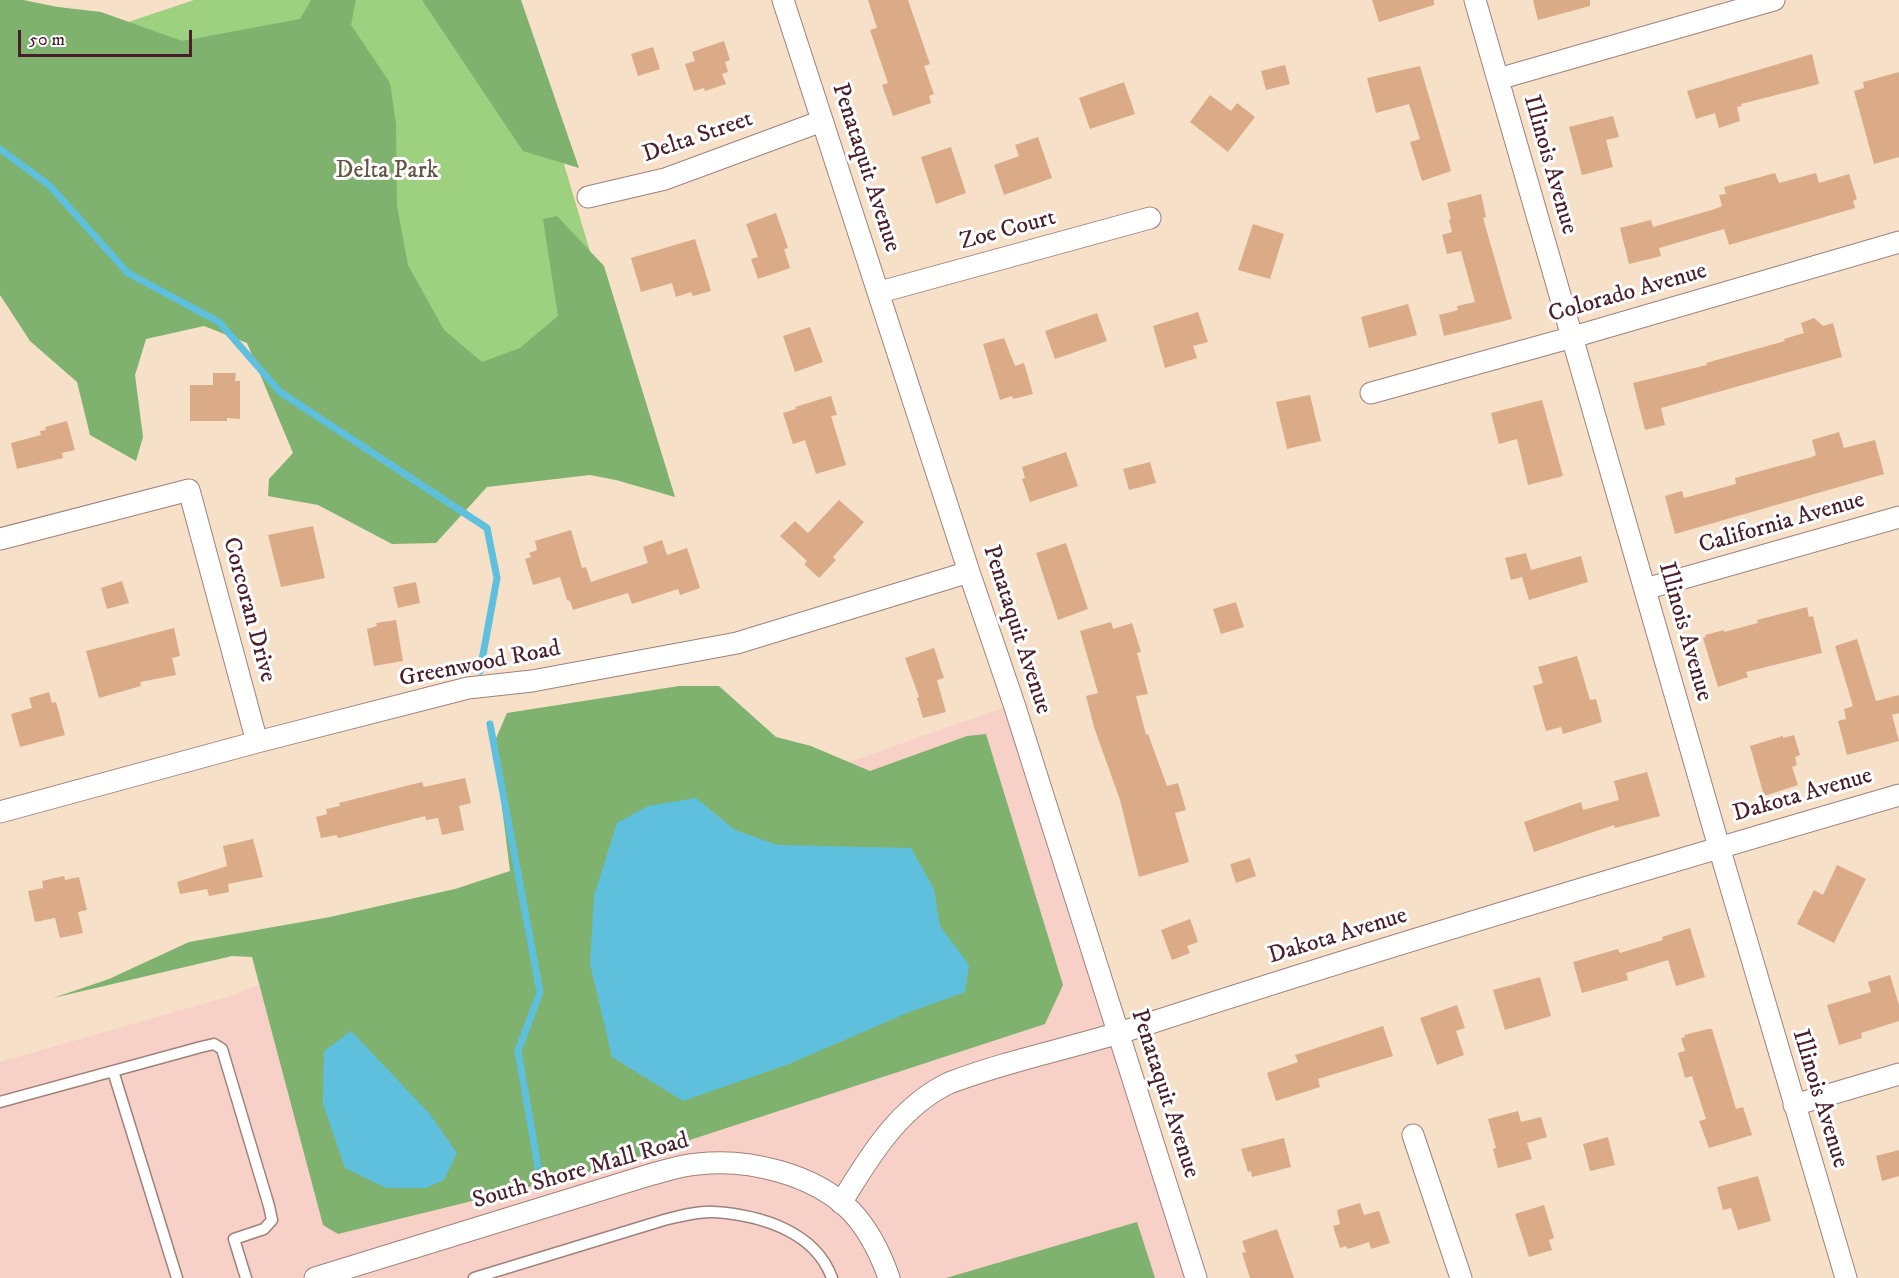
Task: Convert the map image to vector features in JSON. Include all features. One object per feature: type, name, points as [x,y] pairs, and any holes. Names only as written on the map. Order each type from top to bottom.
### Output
[{"type":"street","name":"Penataquit Avenue","points":[[783,0],[1014,704],[1196,1278]]},
{"type":"street","name":"Illinois Avenue","points":[[1475,0],[1719,848],[1846,1278]]},
{"type":"street","points":[[1498,79],[1774,0]]},
{"type":"street","name":"Delta Street","points":[[588,197],[665,179],[822,121]]},
{"type":"street","name":"Zoe Court","points":[[880,292],[1150,218]]},
{"type":"street","name":"Colorado Avenue","points":[[1371,393],[1899,242]]},
{"type":"street","name":"Corcoran Drive","points":[[0,539],[189,490],[257,742]]},
{"type":"street","name":"California Avenue","points":[[1645,589],[1899,517]]},
{"type":"street","name":"Greenwood Road","points":[[0,812],[257,742],[468,688],[532,681],[737,643],[969,572]]},
{"type":"street","name":"Dakota Avenue","points":[[841,1203],[878,1145],[909,1111],[935,1090],[961,1078],[1118,1034],[1247,991],[1899,795]]},
{"type":"street","points":[[1794,1105],[1899,1074]]},
{"type":"street","points":[[1413,1135],[1461,1278]]},
{"type":"street","name":"South Shore Mall Road","points":[[321,1277],[649,1175],[695,1164],[735,1162],[769,1169],[811,1184],[841,1203],[860,1222],[889,1278]]},
{"type":"lane","points":[[0,1102],[201,1047],[214,1044],[222,1049],[272,1220],[264,1230],[234,1239],[246,1278]]},
{"type":"lane","points":[[113,1071],[177,1278]]},
{"type":"lane","points":[[474,1278],[664,1220],[686,1214],[713,1212],[782,1227],[810,1244],[828,1268],[832,1278]]},
{"type":"shaded area","points":[[1014,704],[1196,1278],[0,1278],[0,1062],[233,995],[547,868]]},
{"type":"green space","name":"Delta Park","points":[[0,0],[23,0],[101,12],[182,41],[300,19],[311,0],[356,0],[351,25],[390,83],[396,124],[397,206],[408,265],[444,330],[482,362],[520,348],[558,316],[543,219],[557,216],[604,266],[675,497],[590,475],[487,487],[436,543],[392,544],[318,505],[268,496],[269,479],[293,453],[247,343],[204,326],[146,339],[135,375],[143,437],[136,461],[90,435],[77,382],[30,341],[0,295]]},
{"type":"green space","name":"Delta Park","points":[[194,0],[515,0],[646,439],[435,493],[0,65]]},
{"type":"green space","points":[[422,0],[521,0],[579,168],[523,151]]},
{"type":"green space","points":[[679,686],[719,686],[776,737],[811,746],[870,771],[967,736],[986,734],[1063,985],[1045,1024],[598,1170],[338,1234],[323,1225],[252,957],[232,956],[53,998],[109,979],[189,942],[330,917],[455,889],[510,871],[494,743],[507,713]]},
{"type":"green space","points":[[1137,1222],[1155,1278],[946,1278]]},
{"type":"water","points":[[696,798],[735,830],[778,845],[911,848],[934,889],[940,926],[969,965],[965,992],[907,1013],[789,1064],[683,1101],[612,1057],[590,964],[594,896],[617,823],[648,806]]},
{"type":"water","points":[[351,1031],[429,1113],[457,1153],[444,1180],[426,1188],[386,1188],[345,1168],[323,1104],[324,1051]]},
{"type":"building","points":[[868,0],[908,0],[930,64],[924,66],[934,94],[929,96],[931,103],[893,116],[882,85],[888,83],[870,30],[877,28]]},
{"type":"building","points":[[1372,0],[1434,0],[1434,5],[1379,22]]},
{"type":"building","points":[[1533,0],[1590,0],[1590,6],[1538,20]]},
{"type":"building","points":[[724,41],[730,60],[725,62],[728,72],[722,74],[726,84],[705,91],[704,88],[694,91],[685,64],[695,61],[692,52]]},
{"type":"building","points":[[653,47],[660,69],[638,76],[631,54]]},
{"type":"building","points":[[1812,54],[1819,84],[1741,104],[1742,106],[1737,107],[1740,121],[1719,128],[1715,113],[1696,119],[1687,91]]},
{"type":"building","points":[[1285,65],[1290,84],[1266,90],[1261,71]]},
{"type":"building","points":[[1420,66],[1451,171],[1422,181],[1410,142],[1420,139],[1409,104],[1376,113],[1367,78]]},
{"type":"building","points":[[1899,72],[1899,157],[1874,164],[1854,91],[1864,88],[1863,82]]},
{"type":"building","points":[[1124,82],[1135,114],[1090,129],[1079,98]]},
{"type":"building","points":[[1210,95],[1231,111],[1237,103],[1255,117],[1228,152],[1190,122]]},
{"type":"building","points":[[1613,116],[1619,137],[1606,140],[1613,167],[1582,175],[1569,127]]},
{"type":"building","points":[[1038,137],[1052,178],[1004,195],[994,165],[1019,156],[1015,145]]},
{"type":"building","points":[[951,147],[966,193],[936,204],[921,157]]},
{"type":"building","points":[[1775,173],[1779,183],[1816,173],[1819,183],[1849,174],[1857,199],[1853,201],[1855,208],[1729,245],[1724,229],[1659,248],[1661,256],[1629,264],[1620,228],[1651,220],[1653,227],[1715,209],[1722,206],[1719,195],[1726,194],[1724,187]]},
{"type":"building","points":[[1481,194],[1486,217],[1483,218],[1512,319],[1444,336],[1439,315],[1458,310],[1457,306],[1475,302],[1461,251],[1447,254],[1442,235],[1452,232],[1447,203]]},
{"type":"building","points":[[776,213],[788,248],[784,249],[790,268],[758,279],[751,259],[758,257],[746,224]]},
{"type":"building","points":[[1253,224],[1284,234],[1270,279],[1238,270]]},
{"type":"building","points":[[695,239],[711,291],[693,296],[691,292],[676,297],[672,283],[641,292],[631,258]]},
{"type":"building","points":[[1408,304],[1417,335],[1369,348],[1361,317]]},
{"type":"building","points":[[1198,312],[1208,342],[1193,346],[1197,358],[1165,368],[1153,326]]},
{"type":"building","points":[[1097,313],[1107,341],[1055,359],[1045,331]]},
{"type":"building","points":[[1814,318],[1823,326],[1833,323],[1842,357],[1661,408],[1665,425],[1645,430],[1633,383],[1707,365],[1706,363],[1785,341],[1784,339],[1804,333],[1801,323]]},
{"type":"building","points":[[810,327],[823,362],[795,372],[783,336]]},
{"type":"building","points":[[1004,338],[1015,366],[1024,363],[1033,394],[1000,400],[983,344]]},
{"type":"building","points":[[213,373],[236,373],[235,381],[240,381],[240,419],[190,421],[190,385],[213,385]]},
{"type":"building","points":[[1310,395],[1321,441],[1287,449],[1276,402]]},
{"type":"building","points":[[831,396],[837,415],[831,416],[846,465],[816,474],[805,440],[793,444],[783,413]]},
{"type":"building","points":[[1542,400],[1563,476],[1528,485],[1517,439],[1499,444],[1491,413]]},
{"type":"building","points":[[67,421],[75,450],[62,453],[63,458],[17,469],[11,443],[41,435],[40,431],[46,430],[45,427]]},
{"type":"building","points":[[1839,432],[1844,448],[1875,440],[1884,474],[1675,534],[1665,496],[1682,491],[1684,498],[1736,484],[1735,478],[1812,457],[1816,455],[1812,440]]},
{"type":"building","points":[[1066,452],[1078,486],[1030,502],[1022,479],[1025,478],[1022,467]]},
{"type":"building","points":[[1150,462],[1156,483],[1129,490],[1123,469]]},
{"type":"building","points":[[839,500],[864,522],[833,557],[836,560],[819,578],[804,564],[807,561],[780,536],[795,521],[808,533]]},
{"type":"building","points":[[313,526],[325,578],[281,587],[268,535]]},
{"type":"building","points":[[571,530],[582,568],[586,567],[591,582],[648,563],[643,547],[662,540],[667,555],[687,548],[700,588],[680,595],[678,589],[632,604],[628,593],[573,610],[570,601],[567,600],[560,577],[533,585],[525,559],[531,557],[529,553],[537,550],[535,541]]},
{"type":"building","points":[[1066,543],[1088,609],[1058,620],[1036,553]]},
{"type":"building","points":[[1526,553],[1531,570],[1581,556],[1588,582],[1529,600],[1522,577],[1511,580],[1505,558]]},
{"type":"building","points":[[122,581],[129,603],[107,609],[101,588]]},
{"type":"building","points":[[416,582],[420,603],[398,608],[393,587]]},
{"type":"building","points":[[1236,602],[1244,627],[1221,634],[1213,609]]},
{"type":"building","points":[[1807,607],[1809,617],[1813,616],[1822,653],[1746,672],[1748,677],[1718,687],[1703,638],[1706,637],[1705,635],[1758,623],[1757,620]]},
{"type":"building","points":[[396,620],[403,661],[374,666],[367,629],[377,626],[376,623]]},
{"type":"building","points":[[1111,622],[1113,629],[1132,623],[1141,652],[1137,653],[1148,694],[1136,696],[1146,735],[1148,734],[1167,786],[1178,783],[1186,810],[1175,813],[1189,862],[1139,877],[1120,800],[1094,727],[1086,696],[1098,693],[1080,631]]},
{"type":"building","points":[[174,628],[180,656],[172,658],[176,675],[140,682],[141,686],[99,698],[86,651]]},
{"type":"building","points":[[1857,639],[1876,701],[1899,695],[1899,713],[1892,715],[1899,741],[1847,755],[1838,721],[1846,719],[1844,709],[1853,706],[1835,646]]},
{"type":"building","points":[[934,648],[944,678],[937,680],[946,712],[923,718],[917,698],[919,697],[905,658]]},
{"type":"building","points":[[1577,656],[1590,700],[1596,699],[1602,722],[1563,734],[1561,727],[1546,731],[1533,686],[1543,683],[1538,667]]},
{"type":"building","points":[[49,692],[52,703],[56,702],[65,735],[20,747],[11,714],[32,708],[29,698]]},
{"type":"building","points":[[1794,735],[1800,755],[1795,757],[1797,765],[1792,767],[1798,785],[1764,796],[1750,746]]},
{"type":"building","points":[[1647,772],[1660,816],[1615,828],[1614,825],[1534,852],[1524,822],[1581,802],[1583,810],[1619,800],[1614,781]]},
{"type":"building","points":[[465,778],[471,803],[459,806],[464,830],[442,835],[438,818],[426,820],[425,816],[339,838],[336,835],[321,838],[316,817],[327,814],[326,809],[340,806],[339,803],[422,782],[424,787]]},
{"type":"building","points":[[253,839],[263,877],[228,884],[229,892],[209,896],[207,889],[180,894],[177,882],[227,866],[223,846]]},
{"type":"building","points":[[1250,858],[1256,876],[1236,883],[1230,864]]},
{"type":"building","points":[[1837,865],[1866,879],[1834,943],[1797,924],[1814,890],[1823,895]]},
{"type":"building","points":[[64,876],[65,880],[79,877],[87,910],[78,912],[83,933],[60,938],[55,918],[35,922],[28,891],[43,888],[42,881]]},
{"type":"building","points":[[1190,919],[1198,942],[1187,946],[1190,953],[1172,960],[1161,930]]},
{"type":"building","points":[[1690,928],[1705,977],[1676,986],[1668,960],[1626,973],[1628,980],[1582,993],[1573,962],[1618,949],[1620,953],[1663,940],[1662,937]]},
{"type":"building","points":[[1890,975],[1899,1005],[1899,1021],[1861,1033],[1862,1038],[1839,1045],[1827,1005],[1871,992],[1868,982]]},
{"type":"building","points":[[1540,977],[1551,1016],[1505,1030],[1493,990]]},
{"type":"building","points":[[1457,1005],[1465,1028],[1456,1031],[1464,1055],[1437,1065],[1420,1018]]},
{"type":"building","points":[[1383,1026],[1393,1056],[1318,1079],[1320,1087],[1276,1101],[1267,1073],[1298,1062],[1295,1055]]},
{"type":"building","points":[[1712,1029],[1736,1109],[1743,1107],[1752,1135],[1709,1148],[1699,1121],[1706,1119],[1692,1076],[1685,1078],[1678,1053],[1685,1051],[1681,1038],[1685,1037],[1684,1035]]},
{"type":"building","points":[[1518,1111],[1521,1122],[1541,1117],[1547,1137],[1527,1143],[1532,1159],[1498,1168],[1493,1149],[1496,1148],[1488,1119]]},
{"type":"building","points":[[1608,1137],[1615,1165],[1590,1171],[1583,1144]]},
{"type":"building","points":[[1284,1138],[1291,1167],[1252,1177],[1251,1171],[1248,1172],[1241,1149]]},
{"type":"building","points":[[1899,1150],[1899,1176],[1882,1181],[1876,1156]]},
{"type":"building","points":[[1758,1176],[1771,1221],[1738,1230],[1731,1208],[1723,1210],[1717,1187]]},
{"type":"building","points":[[1360,1203],[1364,1215],[1379,1211],[1390,1243],[1371,1249],[1369,1242],[1348,1249],[1346,1246],[1340,1248],[1333,1226],[1340,1224],[1337,1210]]},
{"type":"building","points":[[1544,1205],[1554,1238],[1549,1240],[1552,1250],[1529,1257],[1515,1214]]},
{"type":"building","points":[[1277,1229],[1294,1278],[1250,1278],[1242,1253],[1246,1252],[1242,1241]]},
{"type":"waterway","points":[[0,149],[49,185],[128,273],[219,322],[280,392],[487,528],[497,578],[480,671]]},
{"type":"waterway","points":[[490,724],[540,992],[518,1051],[541,1184]]}]
